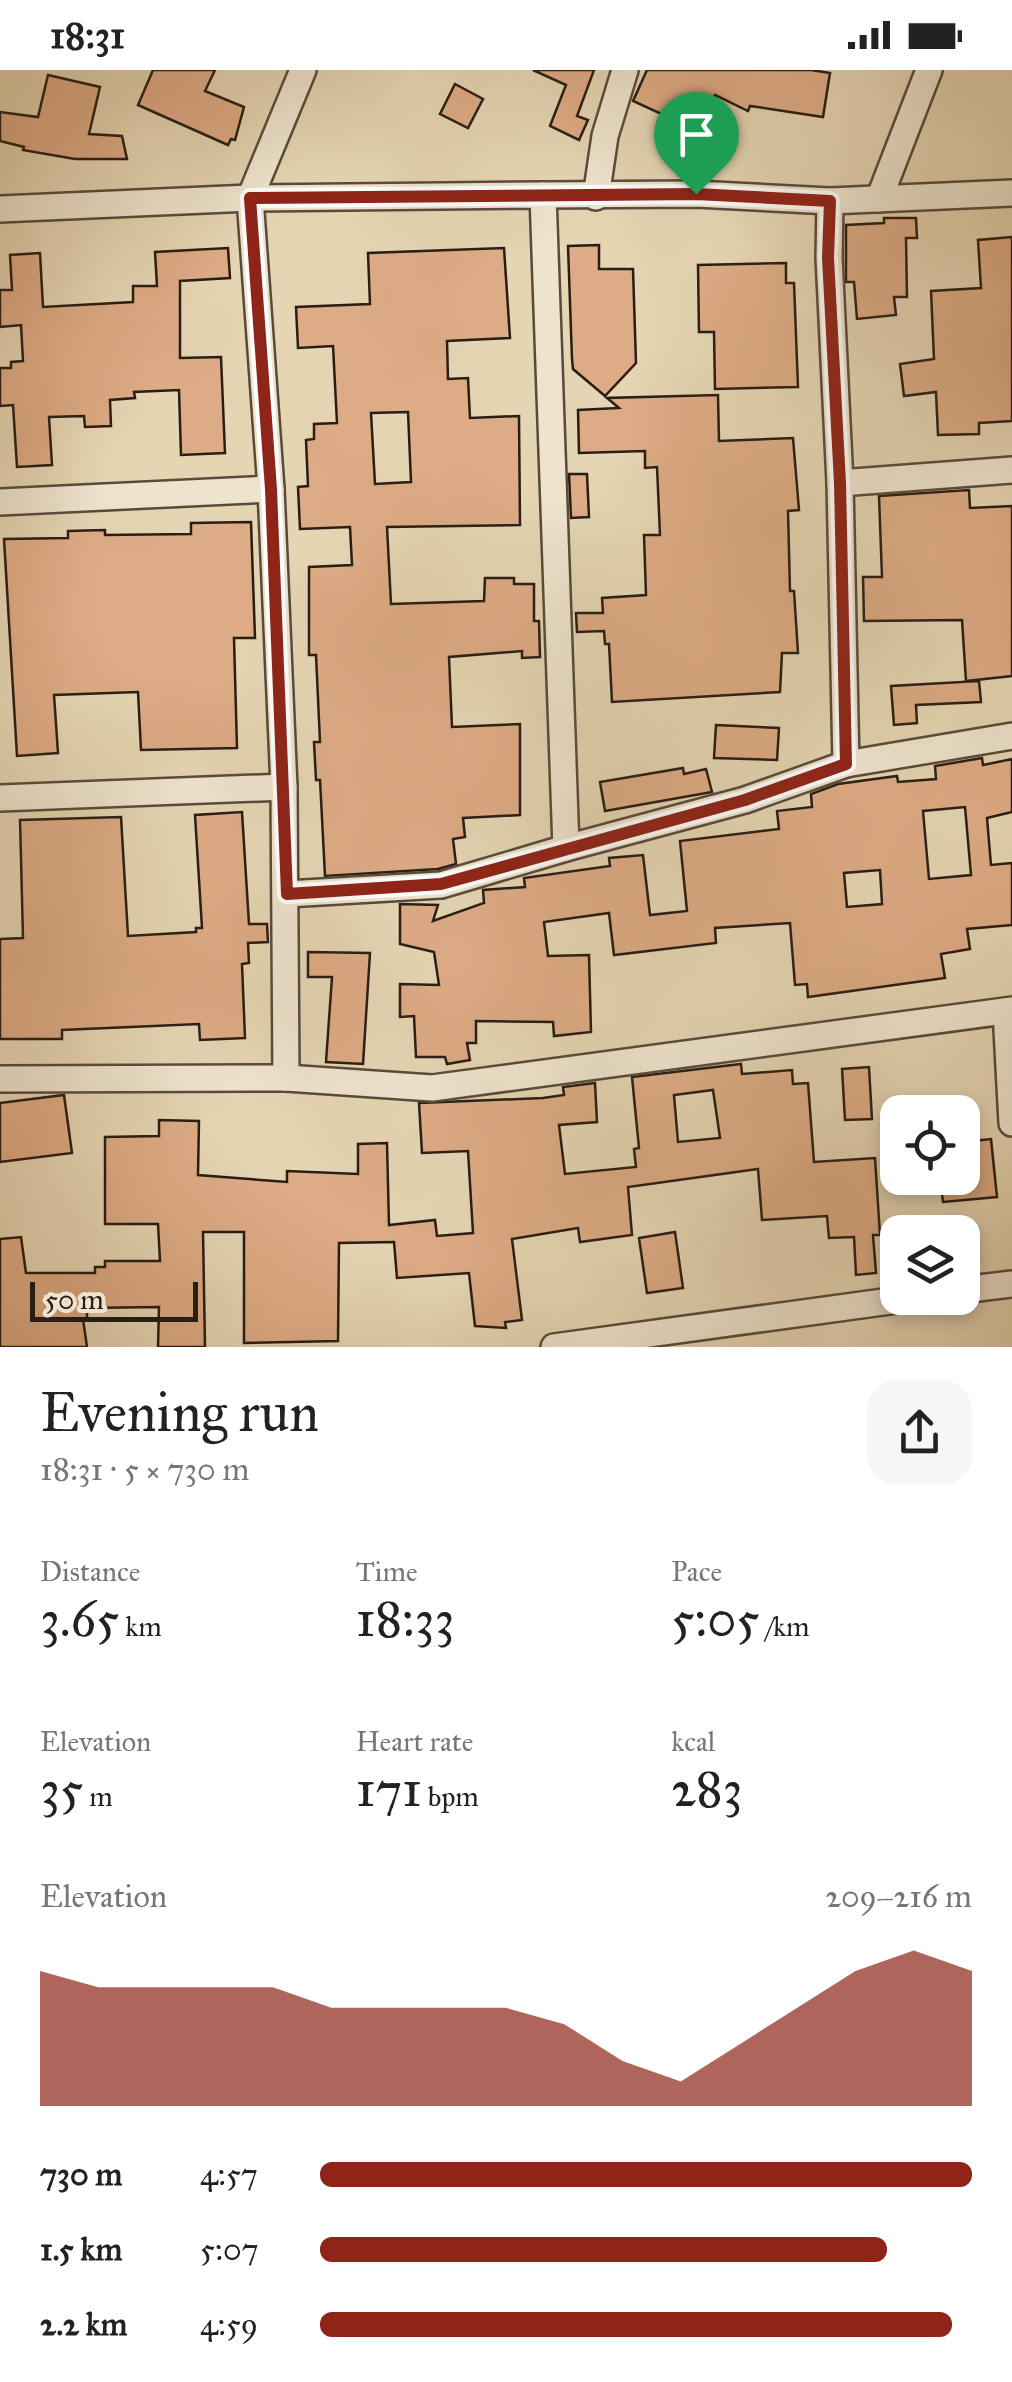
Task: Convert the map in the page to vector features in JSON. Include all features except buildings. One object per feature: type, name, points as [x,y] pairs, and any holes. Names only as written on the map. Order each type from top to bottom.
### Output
[{"type":"street","points":[[286,1078],[284,788],[271,489],[250,198],[304,70]]},
{"type":"street","points":[[596,197],[605,136],[625,70]]},
{"type":"street","points":[[879,198],[929,70]]},
{"type":"street","points":[[0,209],[250,198],[696,194],[830,201],[1012,193]]},
{"type":"street","points":[[543,196],[566,848]]},
{"type":"street","points":[[830,201],[828,258],[840,483],[846,764]]},
{"type":"street","points":[[840,483],[1012,470]]},
{"type":"street","points":[[0,502],[271,489]]},
{"type":"street","points":[[287,894],[441,884],[745,800],[846,764],[1012,736]]},
{"type":"street","points":[[0,798],[284,788]]},
{"type":"street","points":[[0,1080],[286,1078],[432,1088],[1009,1011],[1012,1123]]},
{"type":"street","points":[[980,1288],[1012,1284]]},
{"type":"street","points":[[554,1347],[700,1337],[880,1304]]},
{"type":"route","points":[[696,194],[830,201],[828,258],[840,483],[846,764],[745,800],[441,884],[287,894],[271,489],[250,198],[696,194]]}]
